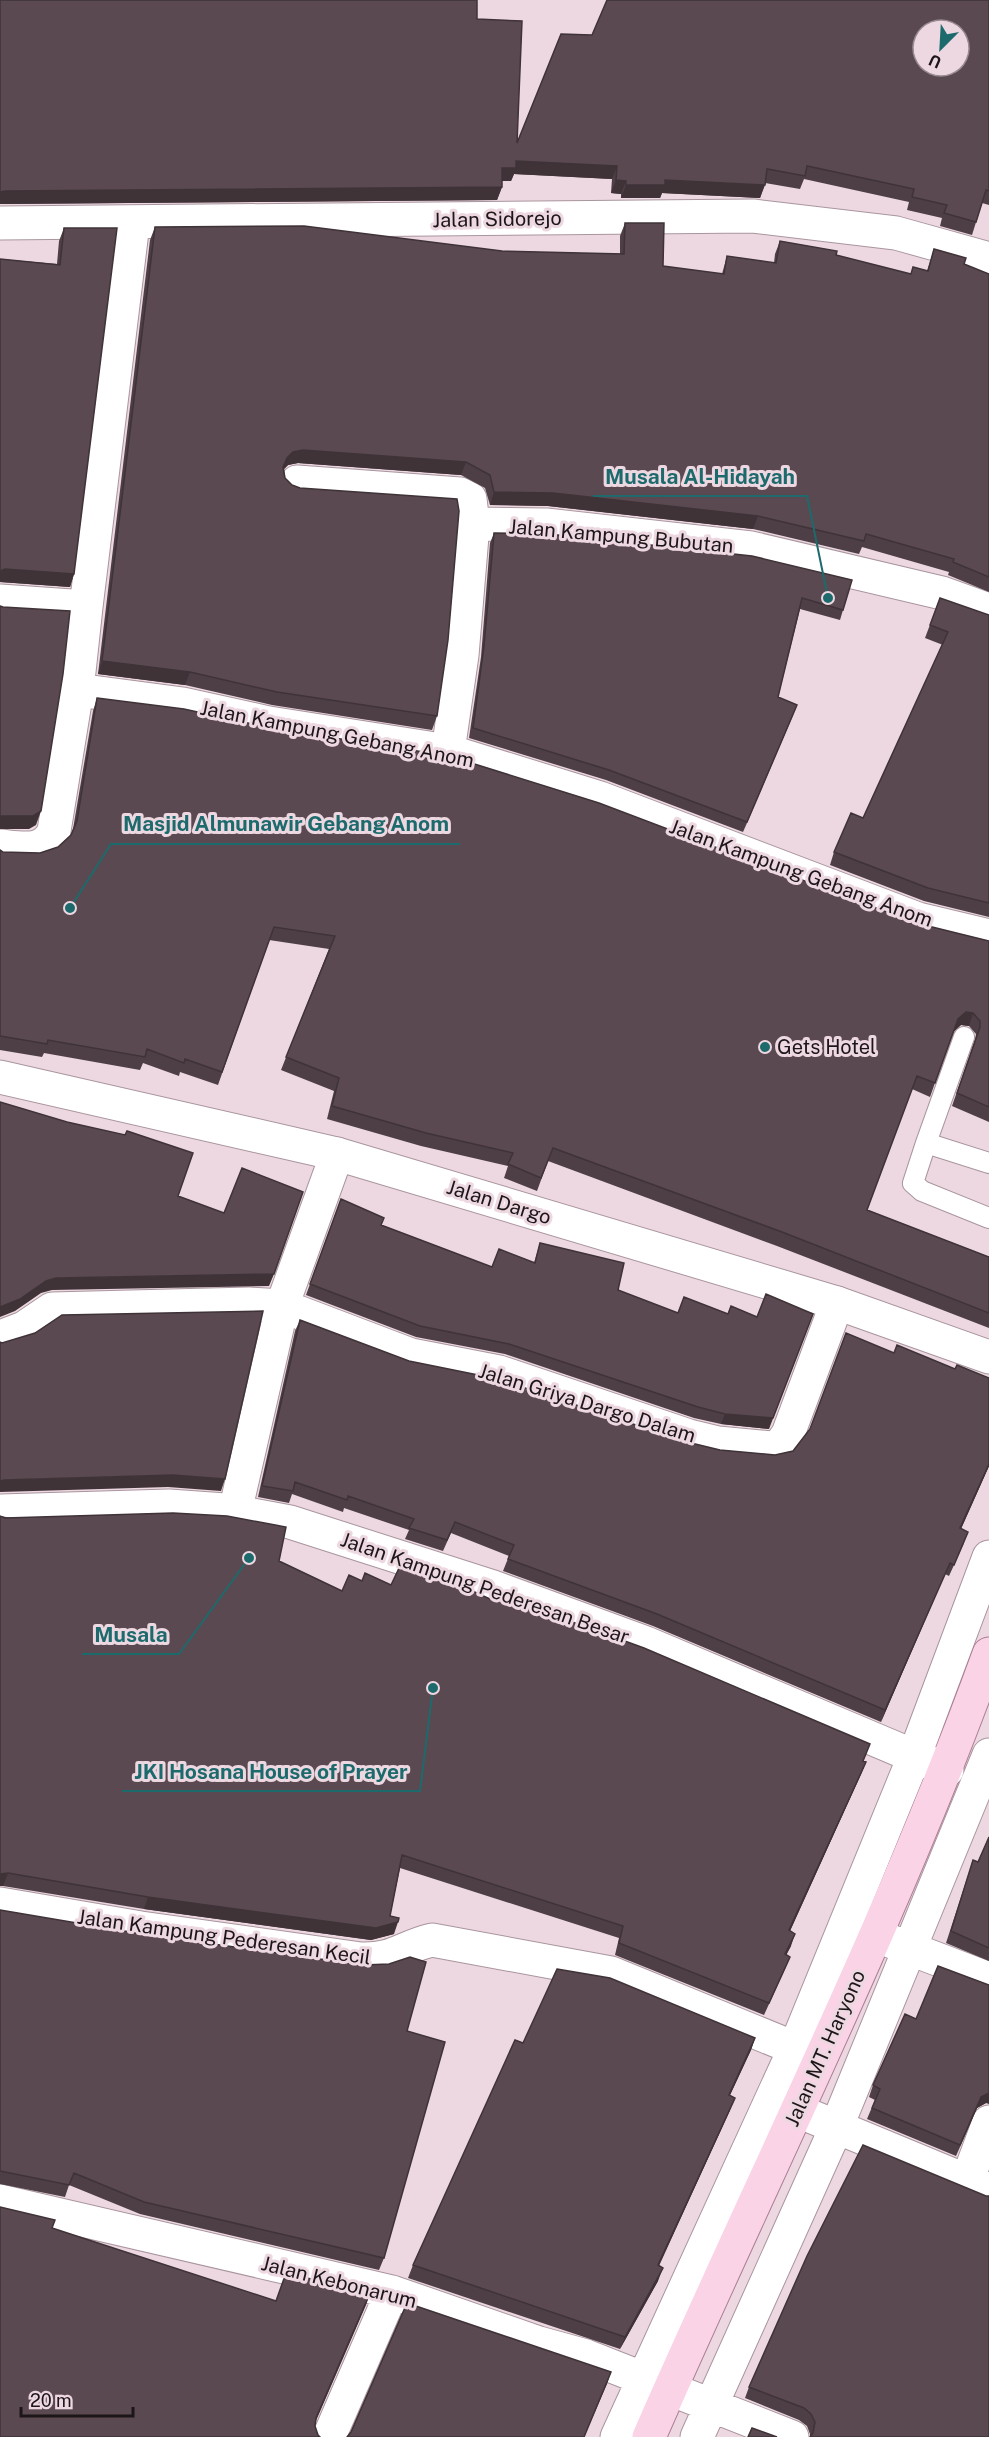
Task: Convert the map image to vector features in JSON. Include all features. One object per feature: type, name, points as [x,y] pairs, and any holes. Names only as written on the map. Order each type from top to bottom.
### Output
[{"type":"main road","name":"Jalan MT. Haryono","points":[[649,2437],[657,2383],[798,2111],[808,2054],[875,1935],[947,1770],[989,1654]]},
{"type":"street","name":"Jalan Sidorejo","points":[[0,224],[753,216],[896,233],[989,259]]},
{"type":"street","points":[[0,846],[39,848],[50,839],[54,831],[77,690],[133,223]]},
{"type":"street","points":[[297,482],[460,494],[470,499],[473,524],[462,655],[448,751]]},
{"type":"street","name":"Jalan Kampung Bubutan","points":[[473,524],[546,525],[751,548],[942,593],[989,610]]},
{"type":"street","points":[[0,601],[86,607]]},
{"type":"street","name":"Jalan Kampung Gebang Anom","points":[[77,690],[183,704],[269,723],[448,751],[600,798],[918,919],[989,936]]},
{"type":"street","name":"Jalan Dargo","points":[[0,1077],[337,1154],[837,1303],[989,1357]]},
{"type":"street","points":[[235,1512],[282,1306],[337,1154]]},
{"type":"street","name":"Jalan Griya Dargo Dalam","points":[[0,1337],[24,1328],[52,1309],[249,1304],[282,1306],[411,1355],[500,1372],[689,1436],[718,1443],[772,1448],[779,1447],[788,1434],[837,1303]]},
{"type":"street","name":"Jalan Kampung Pederesan Besar","points":[[0,1511],[169,1506],[235,1512],[290,1522],[493,1587],[646,1643],[947,1770]]},
{"type":"street","points":[[616,2437],[657,2383],[808,2054],[914,1757],[989,1557]]},
{"type":"street","points":[[697,2437],[837,2128],[989,1755]]},
{"type":"street","name":"Jalan Kampung Pederesan Kecil","points":[[0,1904],[141,1928],[361,1959],[390,1958],[416,1944],[432,1940],[611,1973],[808,2054]]},
{"type":"street","points":[[875,1935],[989,1979]]},
{"type":"street","points":[[798,2111],[978,2185],[989,2122]]},
{"type":"street","name":"Jalan Kebonarum","points":[[0,2202],[392,2292],[539,2343],[586,2356],[712,2403],[792,2437]]},
{"type":"street","points":[[330,2437],[392,2292]]},
{"type":"lane","points":[[964,1037],[913,1183],[922,1191],[989,1218]]},
{"type":"lane","points":[[926,1143],[989,1163]]},
{"type":"building","points":[[0,0],[477,0],[477,19],[522,21],[517,143],[561,34],[592,35],[607,0],[989,0],[989,191],[986,190],[976,222],[944,213],[947,205],[912,197],[914,189],[807,166],[805,176],[767,169],[765,185],[665,180],[665,185],[626,185],[626,181],[616,180],[617,166],[516,161],[516,168],[502,168],[502,187],[0,192]]},
{"type":"building","points":[[625,223],[664,223],[663,266],[724,274],[727,256],[776,263],[780,241],[837,251],[836,255],[911,274],[913,267],[928,271],[934,249],[966,258],[964,264],[989,274],[989,577],[953,562],[954,559],[866,534],[864,541],[758,516],[553,493],[494,492],[490,475],[466,462],[303,450],[293,452],[283,467],[285,478],[292,485],[300,488],[457,499],[459,511],[448,640],[437,716],[277,692],[190,672],[102,661],[155,227],[304,226],[502,251],[624,254]]},
{"type":"building","points":[[64,228],[117,228],[74,574],[5,569],[0,571],[0,259],[60,265]]},
{"type":"building","points":[[494,533],[549,534],[752,556],[852,580],[843,610],[802,598],[778,697],[797,705],[747,822],[609,770],[473,728],[484,646]]},
{"type":"building","points":[[940,598],[989,615],[989,903],[928,888],[834,852],[851,813],[863,818],[948,632],[930,625]]},
{"type":"building","points":[[0,606],[70,611],[63,674],[41,811],[33,816],[0,816]]},
{"type":"building","points":[[97,698],[184,709],[271,728],[449,756],[599,803],[916,923],[989,941],[989,1107],[957,1093],[980,1027],[980,1021],[973,1013],[966,1012],[958,1019],[935,1083],[917,1076],[867,1210],[989,1257],[989,1313],[782,1232],[553,1148],[541,1178],[508,1164],[513,1153],[426,1133],[332,1106],[339,1078],[286,1057],[335,936],[274,927],[222,1072],[185,1059],[184,1063],[147,1049],[145,1057],[48,1040],[47,1044],[0,1036],[0,850],[40,853],[58,847],[71,835],[77,821]]},
{"type":"building","points":[[0,1102],[67,1122],[125,1135],[127,1131],[193,1153],[178,1196],[224,1213],[242,1168],[303,1192],[274,1274],[56,1278],[46,1281],[20,1299],[0,1307]]},
{"type":"building","points":[[341,1199],[384,1218],[381,1225],[492,1267],[499,1249],[535,1263],[540,1243],[624,1263],[618,1290],[678,1313],[684,1297],[728,1314],[731,1306],[757,1317],[766,1294],[813,1314],[773,1418],[725,1414],[509,1344],[420,1326],[310,1284]]},
{"type":"building","points":[[263,1311],[225,1479],[173,1475],[0,1481],[0,1342],[35,1333],[62,1315]]},
{"type":"building","points":[[300,1320],[409,1361],[498,1379],[687,1442],[720,1450],[775,1455],[793,1451],[810,1429],[846,1333],[894,1353],[897,1345],[955,1369],[957,1365],[989,1378],[989,1464],[960,1528],[968,1532],[954,1565],[950,1563],[885,1710],[657,1614],[508,1559],[514,1545],[455,1522],[447,1540],[409,1528],[414,1519],[348,1496],[347,1500],[295,1482],[293,1491],[262,1486]]},
{"type":"building","points":[[173,1513],[227,1516],[286,1527],[279,1561],[342,1591],[349,1575],[362,1581],[365,1573],[391,1585],[401,1564],[444,1578],[490,1599],[493,1593],[644,1648],[870,1744],[863,1761],[866,1762],[789,1930],[795,1934],[785,1954],[790,1957],[769,2003],[619,1943],[623,1926],[402,1855],[390,1916],[399,1918],[398,1922],[376,1928],[148,1897],[8,1873],[0,1874],[0,1516],[5,1518]]},
{"type":"building","points":[[989,1837],[989,1948],[951,1931],[973,1860],[978,1862]]},
{"type":"building","points":[[0,1910],[142,1934],[363,1965],[389,1964],[410,1957],[426,1962],[407,2031],[445,2042],[384,2258],[144,2202],[74,2173],[69,2185],[0,2171]]},
{"type":"building","points":[[938,1966],[989,1985],[989,2093],[981,2097],[960,2145],[872,2108],[880,2089],[873,2085],[905,2014],[916,2019]]},
{"type":"building","points":[[557,1969],[610,1978],[755,2038],[729,2095],[735,2098],[658,2265],[663,2268],[625,2337],[413,2265],[515,2040],[523,2043]]},
{"type":"building","points":[[863,2145],[989,2196],[989,2437],[810,2437],[815,2422],[804,2408],[749,2387],[807,2256]]},
{"type":"building","points":[[0,2207],[55,2220],[52,2228],[276,2301],[286,2273],[370,2293],[316,2418],[315,2426],[320,2437],[0,2437]]},
{"type":"building","points":[[407,2303],[611,2372],[584,2437],[347,2437]]},
{"type":"building","points":[[752,2428],[777,2437],[748,2437]]},
{"type":"place","name":"Musala Al-Hidayah","points":[[828,598]]},
{"type":"place","name":"Masjid Almunawir Gebang Anom","points":[[70,908]]},
{"type":"place","name":"Gets Hotel","points":[[765,1047]]},
{"type":"place","name":"Musala","points":[[249,1558]]},
{"type":"place","name":"JKI Hosana House of Prayer","points":[[433,1688]]}]
